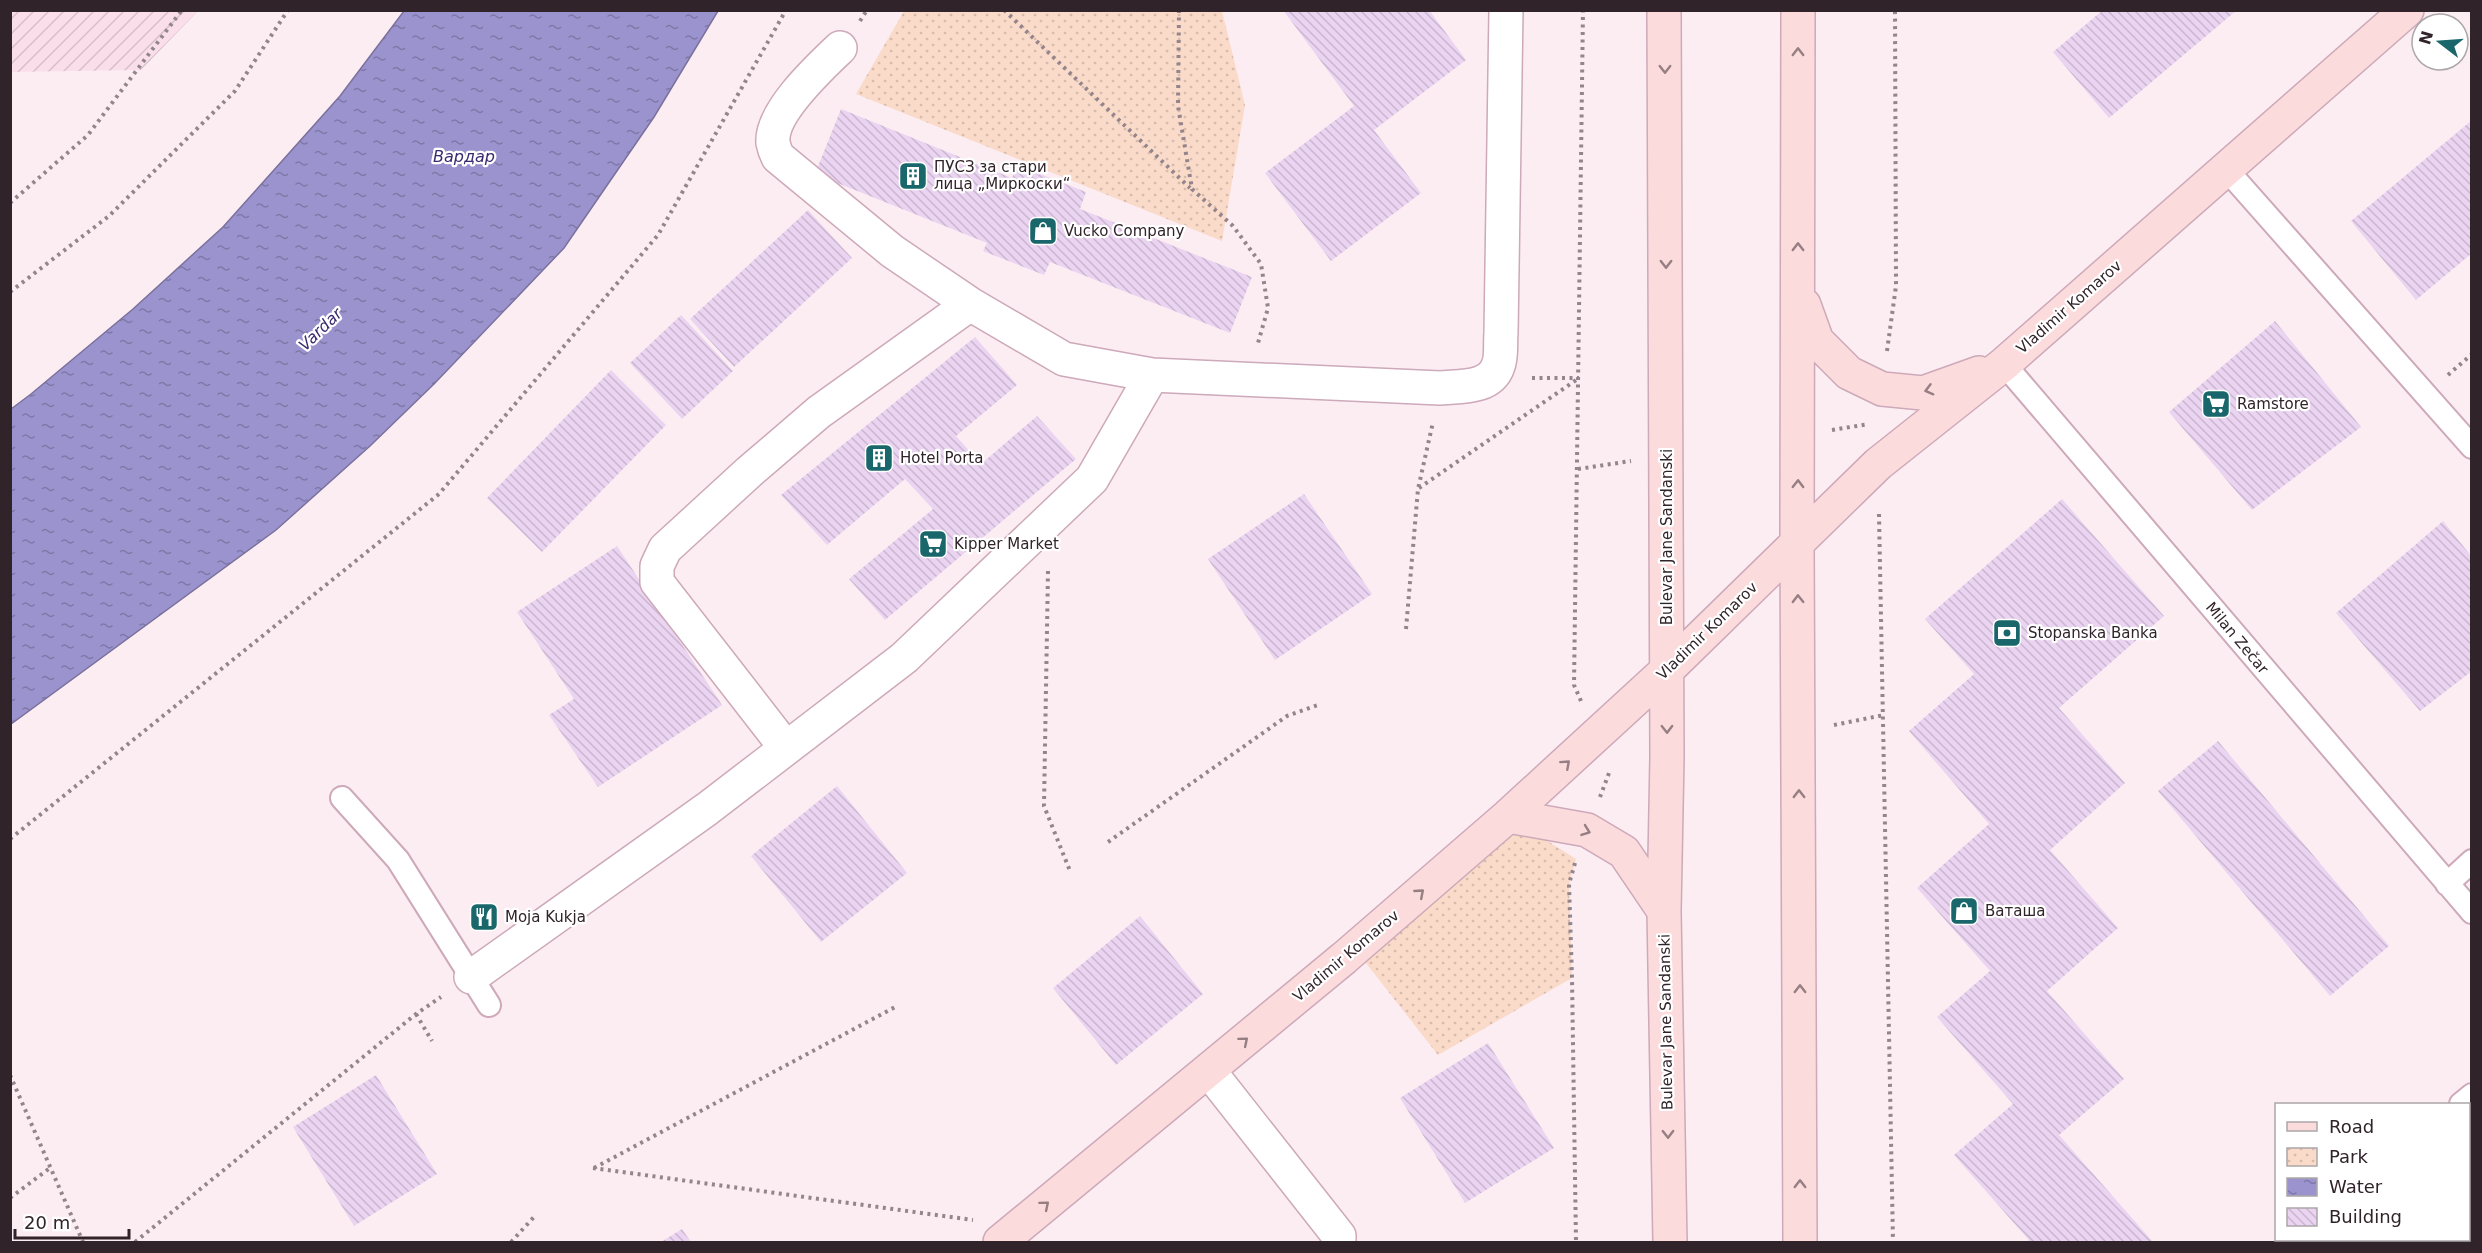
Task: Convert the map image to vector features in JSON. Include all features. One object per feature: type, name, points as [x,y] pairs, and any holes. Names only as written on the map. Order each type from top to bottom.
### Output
[{"type":"street","points":[[840,48],[808,78],[777,123],[773,142],[777,157],[892,250],[970,304],[1064,359],[1152,375],[1440,388],[1480,384],[1490,378],[1498,366],[1501,333],[1506,10]]},
{"type":"street","name":"Bulevar Jane Sandanski","points":[[1664,10],[1667,456],[1667,757],[1664,910],[1670,1242]]},
{"type":"street","points":[[1798,10],[1797,543],[1800,1242]]},
{"type":"street","name":"Vladimir Komarov","points":[[1010,1234],[1355,949],[1508,816],[1666,671],[1878,464],[2004,364],[2407,10]]},
{"type":"street","points":[[1798,290],[1817,341],[1849,374],[1882,389],[1923,393],[2004,364]]},
{"type":"street","points":[[786,748],[657,582],[657,566],[665,549],[819,412],[970,304]]},
{"type":"street","points":[[471,977],[707,809],[903,658],[1092,479],[1152,375]]},
{"type":"street","points":[[1508,816],[1587,830],[1624,852],[1664,910]]},
{"type":"street","points":[[1209,1071],[1339,1236],[1340,1242]]},
{"type":"lane","points":[[2226,169],[2472,447]]},
{"type":"lane","name":"Milan Zečar","points":[[2004,364],[2472,912]]},
{"type":"lane","points":[[342,798],[398,860],[489,1005]]},
{"type":"lane","points":[[2447,884],[2472,861]]},
{"type":"path","points":[[10,203],[88,135],[182,10]]},
{"type":"path","points":[[10,292],[109,216],[235,91],[288,10]]},
{"type":"path","points":[[10,839],[440,494],[658,235],[786,10]]},
{"type":"path","points":[[1004,10],[1233,226],[1262,264],[1268,308],[1248,378]]},
{"type":"path","points":[[1179,10],[1178,106],[1192,189]]},
{"type":"path","points":[[1574,685],[1583,10]]},
{"type":"path","points":[[1882,389],[1896,286],[1895,10]]},
{"type":"path","points":[[1418,489],[1579,378]]},
{"type":"path","points":[[1406,629],[1418,489],[1440,388]]},
{"type":"path","points":[[1798,436],[1877,423]]},
{"type":"path","points":[[1578,469],[1667,456]]},
{"type":"path","points":[[1878,464],[1893,1242]]},
{"type":"path","points":[[1049,520],[1044,806],[1070,871]]},
{"type":"path","points":[[1108,842],[1287,716],[1318,705]]},
{"type":"path","points":[[1799,731],[1884,715]]},
{"type":"path","points":[[1576,1242],[1569,884],[1587,830]]},
{"type":"path","points":[[135,1242],[416,1014],[471,977]]},
{"type":"path","points":[[897,1006],[593,1168],[1010,1234]]},
{"type":"path","points":[[416,1014],[432,1041]]},
{"type":"path","points":[[11,1076],[83,1242]]},
{"type":"path","points":[[10,1197],[50,1168]]},
{"type":"path","points":[[511,1242],[534,1217]]},
{"type":"shaded area","points":[[10,11],[198,11],[141,70],[11,72]]},
{"type":"green space","points":[[904,11],[1222,11],[1245,105],[1222,241],[856,94]]},
{"type":"green space","points":[[1508,816],[1576,859],[1569,884],[1572,978],[1438,1055],[1355,949]]},
{"type":"water","name":"Вардар","points":[[404,11],[718,11],[654,117],[564,248],[434,384],[370,446],[276,530],[11,724],[11,409],[133,309],[223,227],[340,96]]},
{"type":"building","points":[[1283,10],[1429,10],[1466,60],[1374,130],[1421,193],[1331,261],[1265,173],[1354,106]]},
{"type":"building","points":[[2103,10],[2237,10],[2109,118],[2053,52]]},
{"type":"building","points":[[841,109],[1012,178],[1017,165],[1086,192],[1080,209],[1252,277],[1230,333],[1050,262],[1044,275],[983,251],[987,243],[815,174]]},
{"type":"building","points":[[2472,120],[2472,253],[2416,300],[2351,221]]},
{"type":"building","points":[[808,210],[852,258],[734,367],[690,319]]},
{"type":"building","points":[[681,315],[733,371],[682,419],[630,363]]},
{"type":"building","points":[[2275,321],[2361,427],[2252,510],[2169,412]]},
{"type":"building","points":[[975,337],[1017,385],[956,436],[981,464],[1037,416],[1076,459],[885,620],[849,579],[933,509],[905,479],[827,545],[781,495]]},
{"type":"building","points":[[611,370],[666,425],[542,552],[487,498]]},
{"type":"building","points":[[1304,494],[1372,594],[1275,660],[1208,559]]},
{"type":"building","points":[[2062,499],[2164,616],[2059,708],[2125,783],[2050,850],[2118,928],[2047,991],[2124,1079],[2059,1135],[2153,1242],[2026,1242],[2029,1240],[1954,1155],[2013,1104],[1937,1017],[1990,971],[1917,888],[1989,824],[1909,731],[1974,674],[1925,619]]},
{"type":"building","points":[[2443,521],[2472,557],[2472,671],[2420,711],[2336,613]]},
{"type":"building","points":[[617,546],[722,705],[598,787],[549,715],[574,699],[517,612]]},
{"type":"building","points":[[2218,741],[2389,946],[2330,996],[2158,791]]},
{"type":"building","points":[[837,786],[907,873],[821,942],[751,856]]},
{"type":"building","points":[[1140,916],[1203,994],[1116,1065],[1053,988]]},
{"type":"building","points":[[1488,1043],[1554,1148],[1465,1203],[1400,1098]]},
{"type":"building","points":[[376,1075],[437,1174],[354,1226],[293,1127]]},
{"type":"building","points":[[682,1229],[691,1242],[661,1242]]},
{"type":"place","name":"ПУСЗ за стари лица „Миркоски“","points":[[913,176]]},
{"type":"place","name":"Vucko Company","points":[[1043,231]]},
{"type":"place","name":"Ramstore","points":[[2216,404]]},
{"type":"place","name":"Hotel Porta","points":[[879,458]]},
{"type":"place","name":"Kipper Market","points":[[933,544]]},
{"type":"place","name":"Stopanska Banka","points":[[2007,633]]},
{"type":"place","name":"Ваташа","points":[[1964,911]]},
{"type":"place","name":"Moja Kukja","points":[[484,917]]},
{"type":"water label","name":"Vardar","points":[[320,329]]}]
